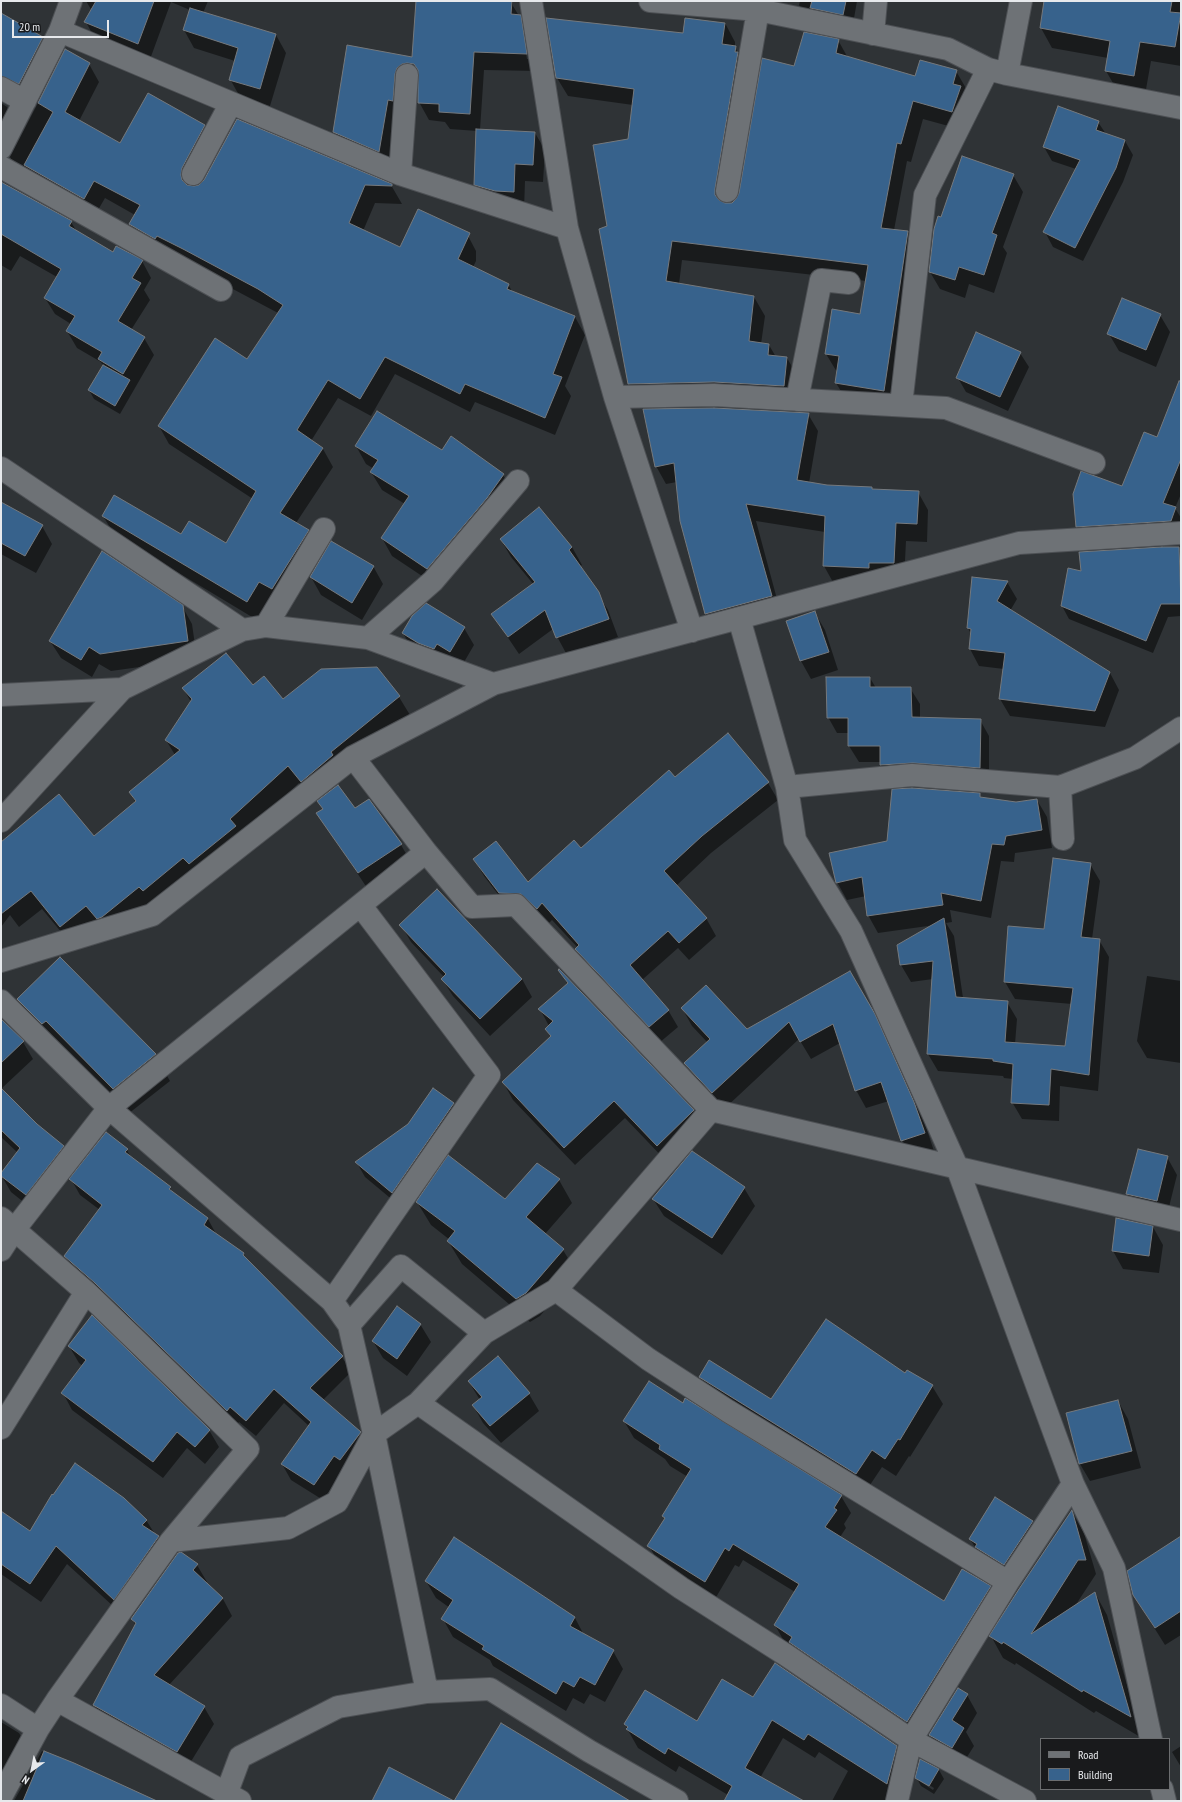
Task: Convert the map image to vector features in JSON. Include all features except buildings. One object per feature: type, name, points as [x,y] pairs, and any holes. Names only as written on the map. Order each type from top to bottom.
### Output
[{"type":"street","points":[[1,148],[60,31],[71,1]]},
{"type":"street","points":[[531,1],[567,228],[615,397],[692,631]]},
{"type":"street","points":[[650,1],[758,10],[948,49],[998,71],[1181,108]]},
{"type":"street","points":[[873,34],[876,1]]},
{"type":"street","points":[[902,406],[926,195],[998,71],[1022,1]]},
{"type":"street","points":[[727,191],[758,10]]},
{"type":"street","points":[[60,31],[400,174],[567,228]]},
{"type":"street","points":[[400,174],[407,75]]},
{"type":"street","points":[[1,88],[25,101]]},
{"type":"street","points":[[193,174],[231,102]]},
{"type":"street","points":[[1,167],[221,290]]},
{"type":"street","points":[[797,400],[821,280],[849,283]]},
{"type":"street","points":[[615,397],[714,395],[946,408],[1094,464]]},
{"type":"street","points":[[1,468],[242,630]]},
{"type":"street","points":[[368,638],[433,581],[518,481]]},
{"type":"street","points":[[266,626],[324,529]]},
{"type":"street","points":[[1,961],[152,914],[353,757],[493,684],[1019,543],[1181,533]]},
{"type":"street","points":[[739,618],[787,787],[795,840],[851,931],[957,1166],[1073,1484],[1114,1568],[1151,1738]]},
{"type":"street","points":[[1,821],[122,689],[242,630],[266,626],[368,638],[493,684]]},
{"type":"street","points":[[1,695],[122,689]]},
{"type":"street","points":[[787,787],[912,775],[1060,787],[1135,758],[1181,728]]},
{"type":"street","points":[[353,757],[426,852],[472,907],[516,905],[711,1110],[858,1145],[957,1166],[1181,1220]]},
{"type":"street","points":[[1060,787],[1063,839]]},
{"type":"street","points":[[1,1250],[7,1224],[109,1108],[426,852]]},
{"type":"street","points":[[332,1300],[489,1075],[361,906]]},
{"type":"street","points":[[1,1001],[109,1108],[332,1300],[349,1325],[374,1434],[427,1692]]},
{"type":"street","points":[[171,1541],[288,1528],[337,1502],[374,1434],[418,1403],[484,1333],[556,1290],[711,1110]]},
{"type":"street","points":[[1,1797],[38,1730],[57,1700],[171,1541],[248,1448],[86,1292],[7,1224]]},
{"type":"street","points":[[349,1325],[401,1266],[484,1333]]},
{"type":"street","points":[[556,1290],[648,1359],[728,1412],[1008,1582]]},
{"type":"street","points":[[1,1428],[86,1292]]},
{"type":"street","points":[[418,1403],[681,1588],[786,1655],[911,1740],[1025,1801]]},
{"type":"street","points":[[897,1801],[911,1740],[1008,1582],[1073,1484]]},
{"type":"street","points":[[57,1700],[234,1797],[240,1757],[338,1707],[427,1692],[490,1689],[589,1751],[677,1801]]},
{"type":"street","points":[[1,1705],[38,1730]]},
{"type":"street","points":[[1162,1790],[1164,1801]]}]
